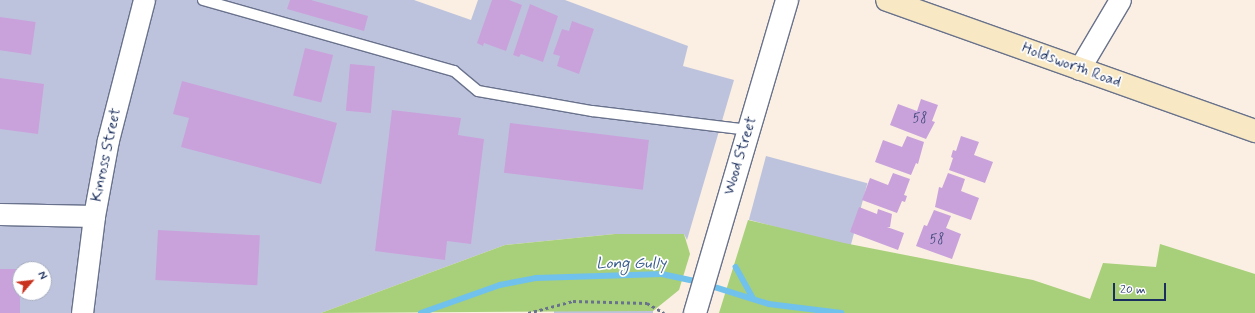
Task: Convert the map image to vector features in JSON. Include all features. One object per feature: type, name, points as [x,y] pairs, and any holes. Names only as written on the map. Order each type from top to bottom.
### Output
[{"type":"main road","name":"Holdsworth Road","points":[[888,0],[1255,131]]},
{"type":"street","name":"Kinross Street","points":[[82,313],[94,216],[108,140],[144,0]]},
{"type":"street","name":"Wood Street","points":[[698,304],[788,0]]},
{"type":"street","points":[[1079,69],[1120,0]]},
{"type":"street","points":[[0,214],[94,216]]},
{"type":"lane","points":[[203,0],[454,71],[478,91],[592,111],[749,130]]},
{"type":"path","points":[[528,313],[573,301],[647,303],[664,313]]},
{"type":"shaded area","points":[[0,0],[414,0],[471,20],[478,0],[565,0],[688,46],[683,66],[734,80],[687,240],[684,234],[615,234],[505,245],[321,313],[0,313]]},
{"type":"shaded area","points":[[766,156],[867,183],[850,247],[749,220]]},
{"type":"shaded area","points":[[554,311],[653,311],[653,313],[554,313]]},
{"type":"green space","points":[[748,220],[844,243],[1033,280],[1090,299],[1103,263],[1156,267],[1160,244],[1255,274],[1255,313],[719,313]]},
{"type":"green space","points":[[615,234],[684,234],[690,254],[679,290],[653,311],[321,313],[505,245]]},
{"type":"building","points":[[290,0],[311,0],[368,16],[364,31],[287,9]]},
{"type":"building","points":[[492,0],[509,0],[522,5],[506,51],[484,43],[483,46],[477,43]]},
{"type":"building","points":[[530,4],[558,16],[543,62],[521,54],[519,57],[513,55]]},
{"type":"building","points":[[0,17],[36,22],[31,55],[0,50]]},
{"type":"building","points":[[572,21],[594,29],[579,74],[557,66],[560,56],[553,54],[562,29],[569,31]]},
{"type":"building","points":[[305,48],[333,55],[321,103],[293,96]]},
{"type":"building","points":[[350,64],[375,66],[371,113],[346,111]]},
{"type":"building","points":[[0,78],[44,84],[38,134],[0,129]]},
{"type":"building","points":[[182,81],[337,123],[321,184],[181,147],[189,118],[173,114]]},
{"type":"building","points":[[921,99],[938,105],[932,121],[935,122],[926,139],[890,125],[898,104],[917,111]]},
{"type":"building","points":[[392,110],[461,118],[458,135],[484,139],[471,244],[447,241],[445,260],[375,251]]},
{"type":"building","points":[[510,123],[649,140],[643,190],[504,173]]},
{"type":"building","points":[[907,136],[924,142],[918,164],[916,163],[911,175],[875,162],[883,140],[902,147]]},
{"type":"building","points":[[961,136],[979,142],[974,155],[993,162],[985,183],[949,170],[953,158],[951,157],[953,150],[956,151]]},
{"type":"building","points":[[893,173],[910,179],[904,195],[907,196],[905,202],[902,201],[897,213],[862,200],[870,178],[888,185]]},
{"type":"building","points":[[948,173],[965,179],[961,191],[979,198],[971,220],[935,207],[939,187],[942,188]]},
{"type":"building","points":[[859,207],[877,214],[878,209],[892,214],[890,227],[887,227],[904,233],[898,250],[850,232]]},
{"type":"building","points":[[934,210],[951,216],[946,228],[961,234],[952,259],[916,246],[924,225],[927,226]]},
{"type":"building","points":[[158,230],[260,235],[257,285],[155,280]]},
{"type":"building","points":[[0,269],[12,269],[12,301],[20,301],[20,313],[0,313]]},
{"type":"waterway","points":[[736,267],[753,298]]},
{"type":"waterway","name":"Long Gully","points":[[421,313],[500,285],[536,278],[662,274],[700,282]]},
{"type":"waterway","name":"Long Gully","points":[[708,285],[769,304],[841,313]]}]
